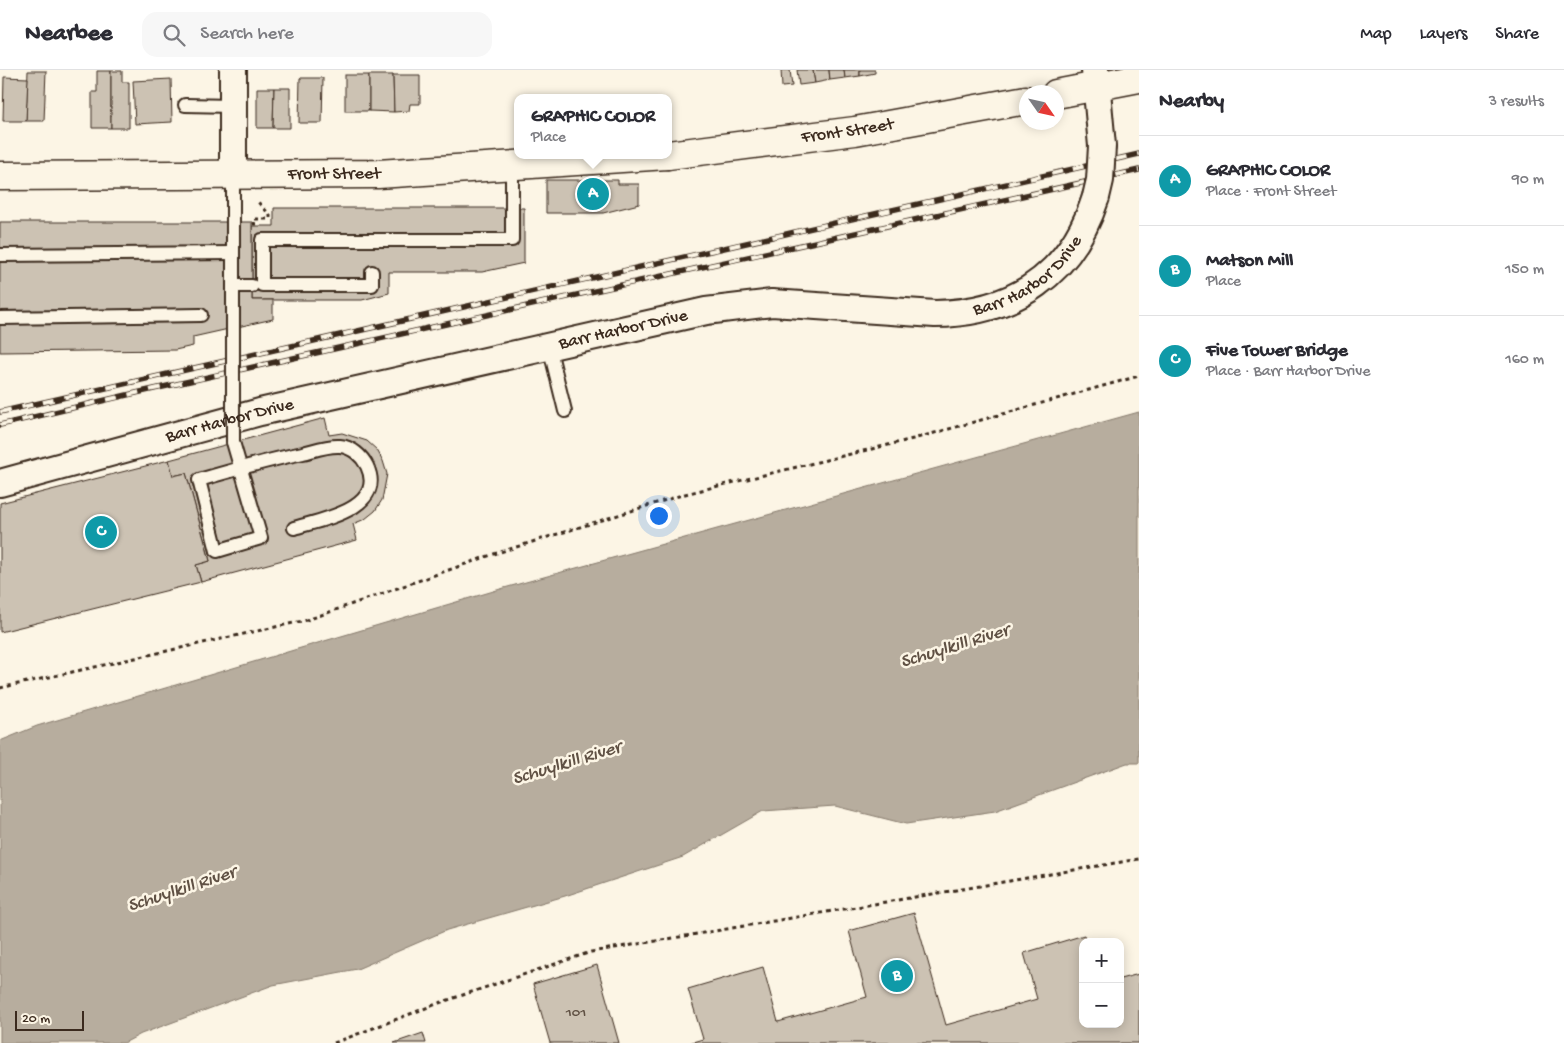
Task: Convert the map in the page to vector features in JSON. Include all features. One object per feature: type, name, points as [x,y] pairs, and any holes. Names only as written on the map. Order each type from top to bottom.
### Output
[{"type":"main road","points":[[1064,91],[1096,78],[1139,78]]},
{"type":"main road","name":"Front Street","points":[[672,154],[855,131],[1019,101]]},
{"type":"main road","name":"Front Street","points":[[0,176],[378,174],[611,159]]},
{"type":"street","points":[[233,70],[233,175]]},
{"type":"street","name":"Barr Harbor Drive","points":[[0,483],[260,412],[706,310],[764,304],[807,304],[935,314],[959,314],[1000,304],[1019,295],[1050,273],[1063,260],[1083,231],[1096,197],[1100,180],[1102,146],[1096,78]]},
{"type":"lane","points":[[185,105],[232,106]]},
{"type":"lane","points":[[372,272],[372,285],[262,285],[262,240],[512,240],[512,166]]},
{"type":"lane","points":[[233,175],[233,442],[242,468],[261,538],[217,551],[199,480],[242,468],[333,446],[349,449],[362,458],[368,468],[370,479],[368,490],[363,500],[355,508],[294,528]]},
{"type":"lane","points":[[0,255],[233,253]]},
{"type":"lane","points":[[233,286],[252,286]]},
{"type":"lane","points":[[0,318],[201,316]]},
{"type":"lane","points":[[550,346],[564,411]]},
{"type":"path","points":[[0,688],[307,620],[494,554],[685,494],[913,439],[1139,376]]},
{"type":"path","points":[[334,1043],[439,1002],[591,952],[1139,859]]},
{"type":"water","name":"Schuylkill River","points":[[1139,412],[1139,763],[1127,763],[995,811],[906,824],[835,806],[763,811],[683,857],[565,896],[447,930],[357,969],[273,985],[141,1034],[124,1043],[0,1043],[0,741],[37,726],[497,590]]},
{"type":"building","points":[[781,70],[790,70],[792,86],[782,87]]},
{"type":"building","points":[[797,70],[813,70],[815,83],[799,85]]},
{"type":"building","points":[[813,70],[829,70],[830,80],[815,83]]},
{"type":"building","points":[[829,70],[844,70],[845,78],[830,80]]},
{"type":"building","points":[[844,70],[860,70],[860,76],[845,78]]},
{"type":"building","points":[[860,70],[875,70],[875,73],[860,76]]},
{"type":"building","points":[[28,71],[46,71],[44,121],[26,121]]},
{"type":"building","points":[[97,71],[111,71],[111,128],[92,128],[92,92],[97,92]]},
{"type":"building","points":[[111,71],[122,71],[122,82],[129,82],[129,128],[111,128]]},
{"type":"building","points":[[345,75],[369,75],[369,111],[345,111]]},
{"type":"building","points":[[369,75],[393,75],[394,112],[369,111]]},
{"type":"building","points":[[393,75],[420,75],[420,104],[410,104],[409,111],[394,112]]},
{"type":"building","points":[[4,77],[28,78],[26,121],[3,121]]},
{"type":"building","points":[[300,78],[323,78],[322,123],[299,123]]},
{"type":"building","points":[[171,79],[172,122],[135,124],[133,81]]},
{"type":"building","points":[[257,88],[274,88],[273,128],[257,128]]},
{"type":"building","points":[[274,88],[290,88],[290,128],[273,128]]},
{"type":"building","points":[[546,180],[618,180],[618,184],[639,184],[639,204],[603,213],[546,213]]},
{"type":"building","points":[[274,208],[524,208],[524,263],[482,272],[389,272],[389,293],[362,300],[252,300],[252,226],[274,226]]},
{"type":"building","points":[[0,222],[252,222],[252,300],[273,300],[273,319],[193,337],[193,346],[175,350],[0,352]]},
{"type":"building","points":[[325,418],[329,435],[342,433],[367,441],[377,450],[387,474],[382,500],[375,511],[365,519],[353,524],[357,540],[201,582],[196,565],[210,561],[186,473],[173,476],[169,460]]},
{"type":"building","points":[[169,460],[173,476],[186,473],[210,561],[196,565],[201,582],[0,632],[0,503]]},
{"type":"building","points":[[914,913],[946,1025],[1037,999],[1024,953],[1084,935],[1085,938],[1079,938],[1079,1028],[1124,1028],[1124,978],[1139,974],[1139,1043],[689,1043],[703,1039],[688,989],[763,967],[778,1022],[867,997],[849,931]]},
{"type":"building","points":[[597,965],[619,1043],[550,1043],[533,984]]},
{"type":"building","points":[[423,1033],[426,1043],[394,1043]]},
{"type":"railway","points":[[0,412],[1139,154]]},
{"type":"railway","points":[[0,425],[127,395],[1139,170]]},
{"type":"place","name":"GRAPHIC COLOR","points":[[593,194]]},
{"type":"place","name":"Five Tower Bridge","points":[[101,532]]},
{"type":"place","name":"Matson Mill","points":[[897,976]]}]
